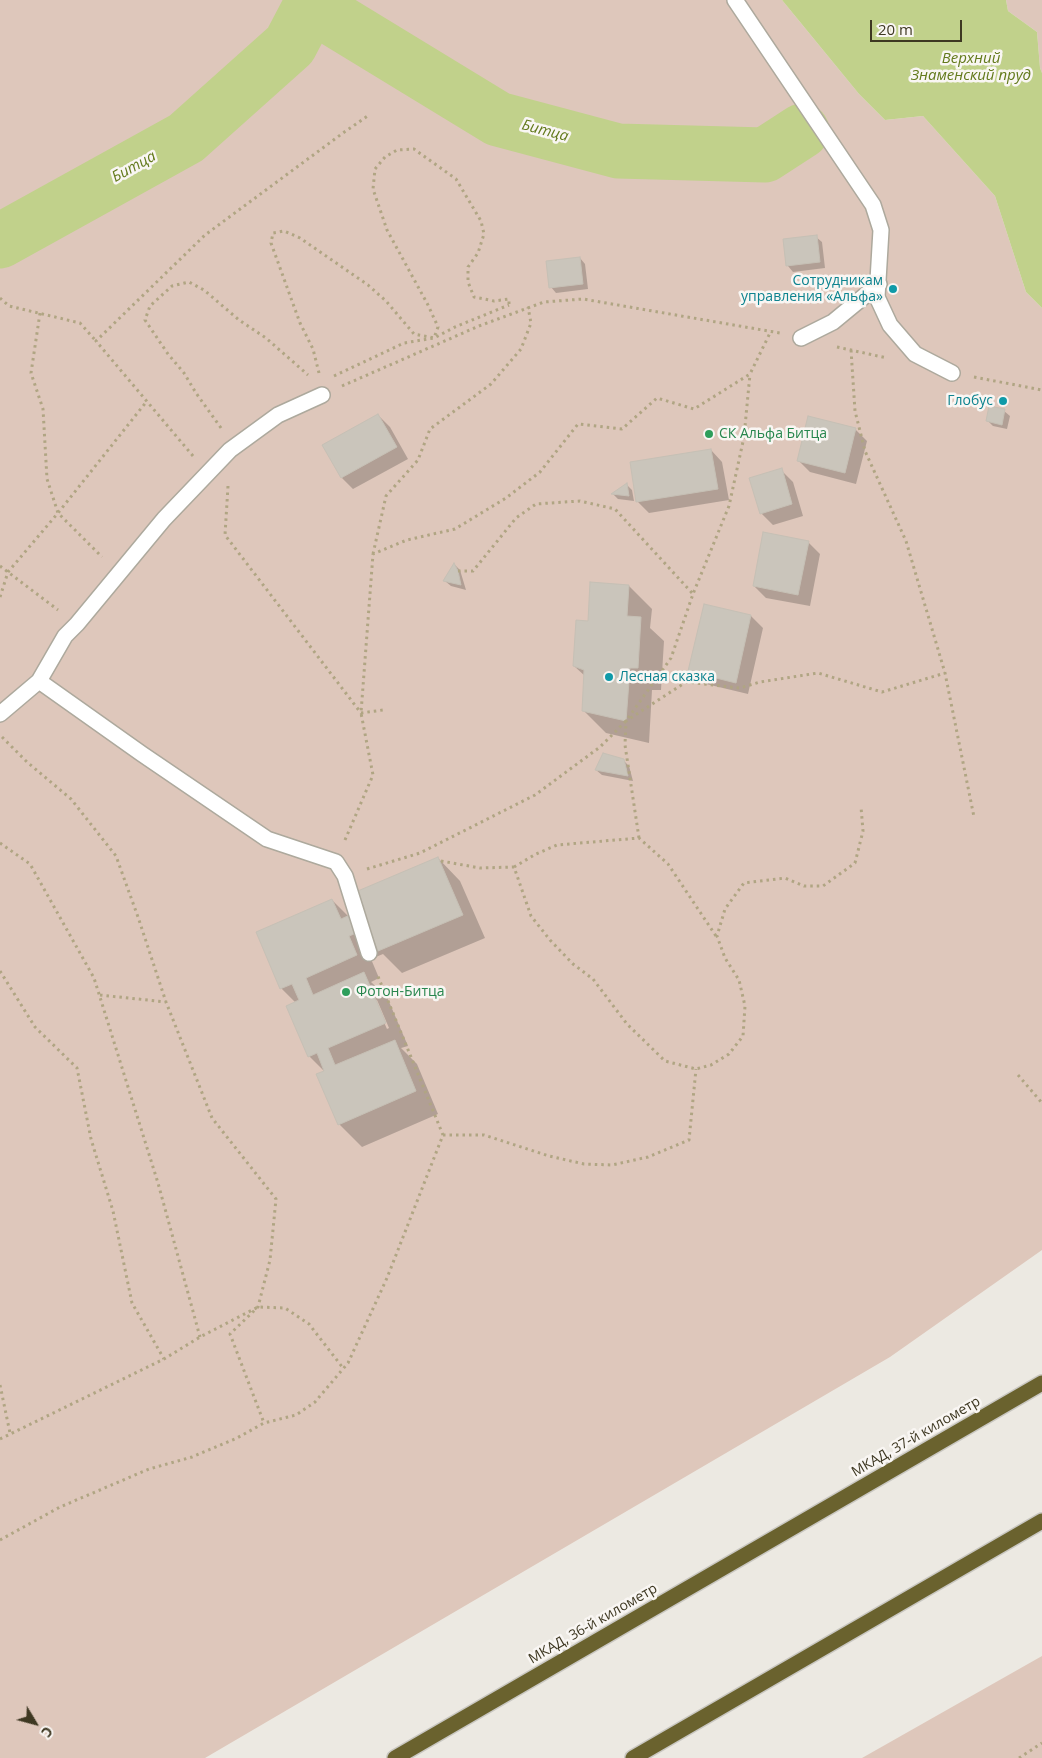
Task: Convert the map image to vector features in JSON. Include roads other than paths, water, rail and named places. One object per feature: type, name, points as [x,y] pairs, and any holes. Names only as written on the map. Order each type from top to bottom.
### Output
[{"type":"highway","name":"МКАД, 37-й километр","points":[[807,1519],[1042,1383]]},
{"type":"highway","name":"МКАД, 36-й километр","points":[[395,1758],[807,1519]]},
{"type":"highway","points":[[633,1758],[1042,1521]]},
{"type":"lane","points":[[735,0],[872,205],[882,230],[877,297],[890,325],[915,354],[952,373]]},
{"type":"lane","points":[[801,338],[833,322],[879,284]]},
{"type":"lane","points":[[0,714],[39,681],[65,636],[164,519],[230,450],[278,415],[322,395]]},
{"type":"lane","points":[[39,681],[267,839],[336,862],[345,876],[369,953]]},
{"type":"water","name":"Верхний Знаменский пруд","points":[[782,0],[1006,0],[1008,11],[1037,32],[1042,73],[1042,308],[1026,292],[995,196],[923,116],[885,120],[859,94]]},
{"type":"waterway","name":"Битца","points":[[311,5],[314,0]]},
{"type":"waterway","name":"Битца","points":[[0,241],[186,138],[290,45],[311,5],[498,119],[618,151],[765,155],[802,131]]},
{"type":"place","name":"Сотрудникам управления «Альфа»","points":[[893,289]]},
{"type":"place","name":"Глобус","points":[[1003,401]]},
{"type":"place","name":"СК Альфа Битца","points":[[709,434]]},
{"type":"place","name":"Лесная сказка","points":[[609,677]]},
{"type":"place","name":"Фотон-Битца","points":[[346,992]]}]
